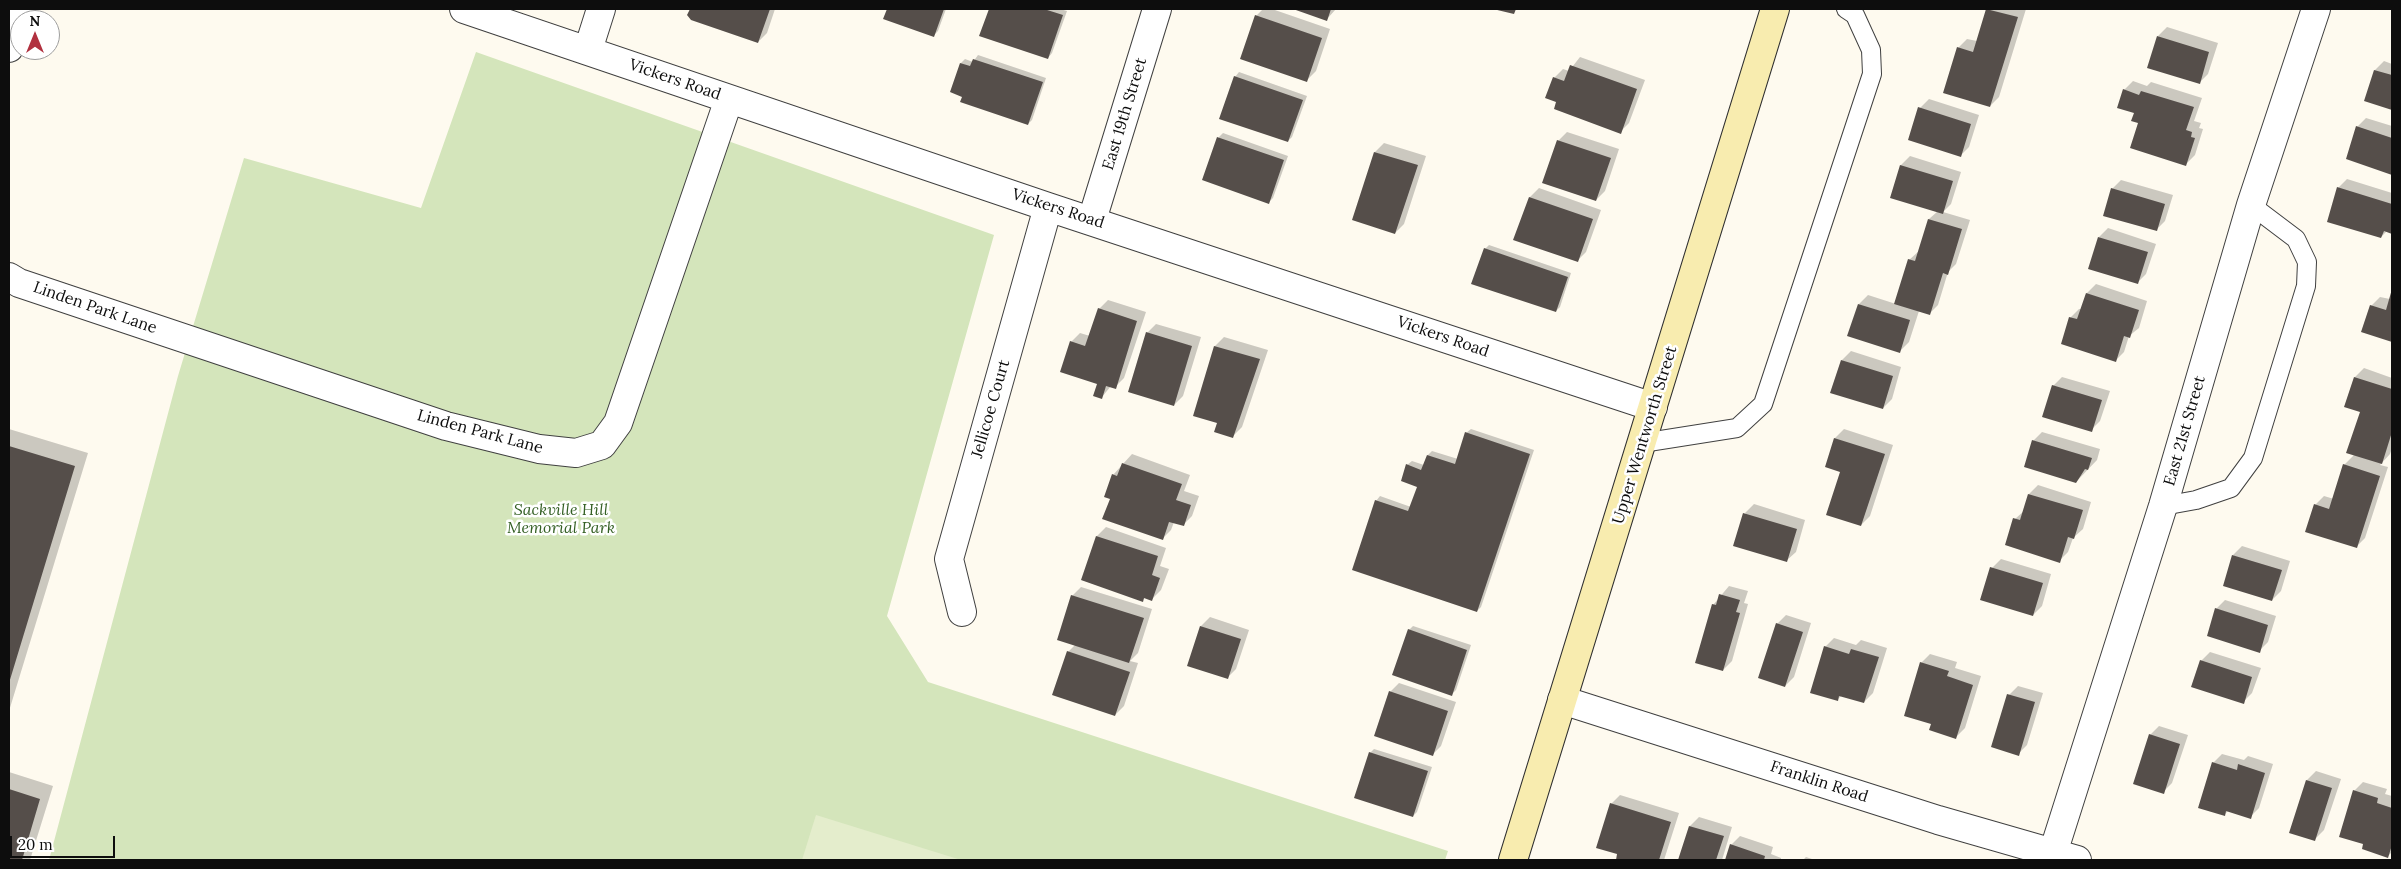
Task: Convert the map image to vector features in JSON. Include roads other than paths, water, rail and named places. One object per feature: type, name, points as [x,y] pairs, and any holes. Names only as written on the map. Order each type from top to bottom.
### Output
[{"type":"main road","name":"Upper Wentworth Street","points":[[1513,860],[1775,9]]},
{"type":"street","points":[[9,48],[21,9]]},
{"type":"street","name":"Vickers Road","points":[[464,9],[1048,207],[1653,407]]},
{"type":"street","points":[[588,50],[601,9]]},
{"type":"street","name":"East 19th Street","points":[[1092,220],[1158,9]]},
{"type":"street","name":"East 21st Street","points":[[2065,857],[2163,506],[2251,205],[2316,9]]},
{"type":"street","name":"Linden Park Lane","points":[[9,277],[19,283],[446,426],[539,449],[576,453],[602,445],[618,422],[729,99]]},
{"type":"street","name":"Jellicoe Court","points":[[962,612],[949,559],[1048,207]]},
{"type":"street","name":"Franklin Road","points":[[1562,700],[1938,820],[2065,857]]},
{"type":"lane","points":[[1642,444],[1737,428],[1763,404],[1872,74],[1871,50],[1855,15],[1846,9]]},
{"type":"lane","points":[[2163,506],[2196,500],[2231,488],[2253,458],[2306,286],[2307,262],[2296,239],[2251,205]]},
{"type":"park label","name":"Sackville Hill Memorial Park","points":[[561,519]]}]
